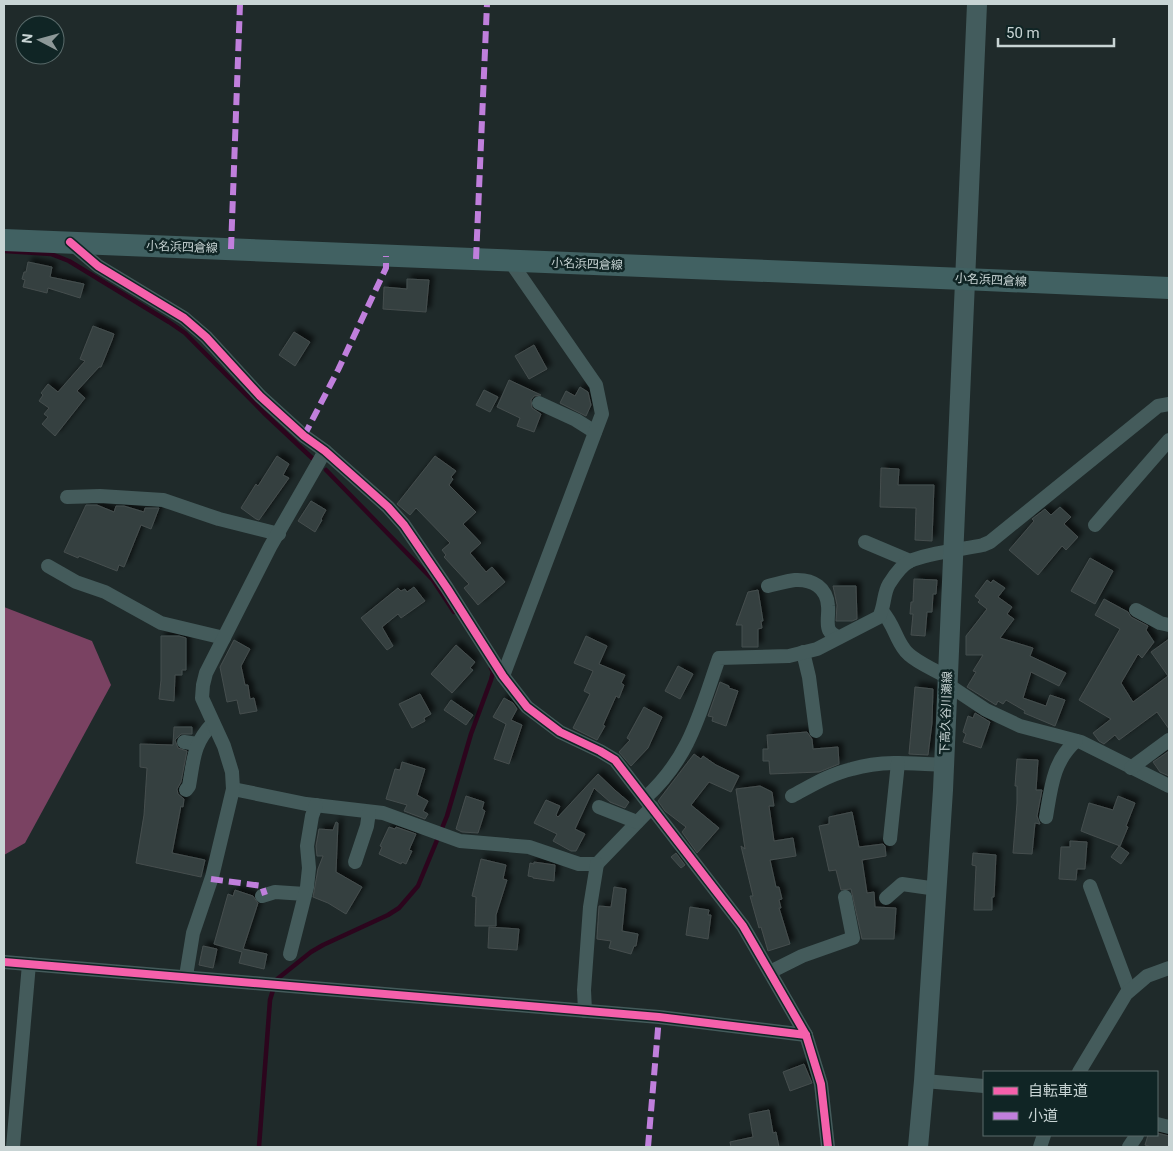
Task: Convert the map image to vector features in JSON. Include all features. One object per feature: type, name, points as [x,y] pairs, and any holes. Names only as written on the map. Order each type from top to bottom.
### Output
[{"type":"main road","name":"下高久谷川瀬線","points":[[918,1147],[924,1081],[944,765],[977,4]]},
{"type":"main road","name":"小名浜四倉線","points":[[4,240],[964,278],[1169,288]]},
{"type":"street","points":[[70,242],[98,266],[184,318],[206,337],[260,396],[388,507],[404,525],[504,676],[528,707],[560,732],[615,760],[743,926],[806,1035],[821,1084],[828,1147]]},
{"type":"street","points":[[504,676],[602,414],[596,385],[510,261]]},
{"type":"street","points":[[539,403],[576,420],[595,432]]},
{"type":"street","points":[[585,1011],[584,990],[592,887],[597,864],[637,822],[691,738],[719,658],[789,656],[817,649],[879,617],[888,585],[910,561],[990,542],[1158,406],[1169,404]]},
{"type":"street","points":[[1095,525],[1169,440]]},
{"type":"street","points":[[186,976],[193,933],[212,877],[233,789],[232,772],[224,746],[202,698],[206,673],[270,547],[325,451]]},
{"type":"street","points":[[67,497],[100,496],[163,500],[218,519],[279,534]]},
{"type":"street","points":[[865,542],[910,561]]},
{"type":"street","points":[[48,566],[76,582],[105,592],[161,624],[224,638]]},
{"type":"street","points":[[768,586],[795,580],[816,584],[824,591],[827,600],[827,624],[829,631],[838,637]]},
{"type":"street","points":[[1136,610],[1169,625]]},
{"type":"street","points":[[882,611],[890,619],[904,649],[909,654],[986,710],[1020,726],[1076,740],[1169,786]]},
{"type":"street","points":[[803,652],[809,677],[816,731]]},
{"type":"street","points":[[186,790],[189,786],[191,743],[213,723]]},
{"type":"street","points":[[1046,817],[1055,769],[1063,754],[1076,740]]},
{"type":"street","points":[[1131,768],[1169,740]]},
{"type":"street","points":[[792,796],[816,783],[852,769],[869,765],[898,763],[944,765]]},
{"type":"street","points":[[890,839],[898,763]]},
{"type":"street","points":[[233,789],[316,805],[383,813],[460,841],[529,848],[578,864],[597,864]]},
{"type":"street","points":[[290,954],[305,894],[309,868],[307,846],[312,816],[316,805]]},
{"type":"street","points":[[599,807],[637,822]]},
{"type":"street","points":[[355,862],[367,826],[369,812]]},
{"type":"street","points":[[886,898],[902,884],[936,889]]},
{"type":"street","points":[[1090,886],[1129,990]]},
{"type":"street","points":[[262,896],[276,892],[305,894]]},
{"type":"street","points":[[770,972],[802,956],[853,938],[845,897]]},
{"type":"street","points":[[4,962],[659,1017],[806,1035]]},
{"type":"street","points":[[13,1147],[29,964]]},
{"type":"street","points":[[1080,1071],[1129,990],[1147,976],[1169,968]]},
{"type":"street","points":[[924,1081],[983,1086]]},
{"type":"street","points":[[1129,1147],[1136,1136]]},
{"type":"shaded area","points":[[4,607],[92,641],[111,685],[25,843],[4,855]]},
{"type":"building","points":[[28,262],[52,267],[50,277],[84,284],[80,298],[48,288],[47,293],[23,287],[25,280],[22,279]]},
{"type":"building","points":[[407,279],[429,280],[426,312],[383,309],[384,287],[407,289]]},
{"type":"building","points":[[93,326],[114,334],[112,340],[101,367],[77,391],[85,398],[55,436],[42,424],[48,417],[44,414],[49,408],[39,401],[43,395],[41,393],[48,384],[58,392],[85,361],[80,359]]},
{"type":"building","points":[[294,332],[310,342],[295,366],[279,355]]},
{"type":"building","points":[[534,345],[547,369],[529,379],[515,356]]},
{"type":"building","points":[[509,380],[541,395],[534,396],[531,400],[532,408],[541,414],[534,432],[517,426],[520,418],[497,407]]},
{"type":"building","points":[[580,387],[588,392],[591,405],[586,416],[560,403],[566,391],[575,396]]},
{"type":"building","points":[[484,390],[498,397],[490,412],[476,405]]},
{"type":"building","points":[[277,456],[289,464],[283,475],[289,478],[259,520],[241,508]]},
{"type":"building","points":[[435,456],[456,471],[451,477],[453,479],[449,485],[476,512],[463,524],[481,543],[470,553],[486,572],[492,567],[505,582],[478,605],[464,588],[469,584],[444,557],[446,555],[442,550],[450,543],[416,508],[410,515],[397,504]]},
{"type":"building","points":[[881,468],[899,469],[898,485],[934,485],[932,541],[915,540],[916,508],[880,507]]},
{"type":"building","points":[[311,501],[326,510],[315,532],[298,521]]},
{"type":"building","points":[[86,505],[97,505],[114,512],[116,506],[124,506],[144,512],[145,508],[159,508],[151,529],[141,525],[124,567],[119,565],[117,571],[64,552]]},
{"type":"building","points":[[1060,507],[1071,517],[1064,524],[1078,537],[1066,550],[1062,546],[1038,575],[1009,550],[1034,521],[1032,519],[1045,509],[1051,515]]},
{"type":"building","points":[[1090,558],[1113,571],[1095,604],[1071,591]]},
{"type":"building","points":[[914,579],[937,580],[936,594],[933,594],[932,612],[927,612],[925,636],[911,635],[913,614],[910,614],[911,602],[913,602]]},
{"type":"building","points":[[987,580],[991,583],[993,580],[1005,588],[998,597],[1012,607],[1007,614],[1014,619],[1000,638],[1033,648],[1030,656],[1066,673],[1059,686],[1031,672],[1023,698],[1046,706],[1050,695],[1065,700],[1055,726],[1024,713],[1025,711],[1006,700],[1003,704],[998,701],[996,705],[967,687],[976,672],[973,671],[983,655],[966,655],[966,636],[987,609],[978,602],[980,600],[975,596]]},
{"type":"building","points":[[833,586],[856,586],[857,619],[852,621],[836,621],[837,605]]},
{"type":"building","points":[[414,587],[425,601],[401,618],[398,614],[382,627],[393,646],[387,650],[361,618],[398,588],[401,591],[405,589],[407,592]]},
{"type":"building","points":[[758,590],[763,621],[761,621],[762,628],[758,629],[758,647],[742,647],[742,625],[736,625],[748,592]]},
{"type":"building","points":[[1104,599],[1148,626],[1146,630],[1154,642],[1142,658],[1138,654],[1121,683],[1133,702],[1168,676],[1151,652],[1169,639],[1169,729],[1157,712],[1119,740],[1115,735],[1104,744],[1093,733],[1111,719],[1079,700],[1120,629],[1095,615]]},
{"type":"building","points":[[161,636],[186,638],[186,670],[182,670],[182,675],[175,675],[174,701],[159,699]]},
{"type":"building","points":[[586,636],[607,646],[599,664],[625,675],[621,683],[624,685],[619,698],[616,696],[603,725],[605,726],[597,740],[573,728],[590,694],[584,691],[593,671],[574,663]]},
{"type":"building","points":[[234,640],[250,649],[241,666],[245,685],[248,685],[250,699],[254,698],[257,711],[240,714],[237,700],[227,702],[220,667]]},
{"type":"building","points":[[456,645],[475,662],[470,668],[473,670],[452,693],[431,674]]},
{"type":"building","points":[[678,666],[693,674],[680,699],[665,691]]},
{"type":"building","points":[[720,682],[738,691],[726,726],[712,721],[713,717],[708,716]]},
{"type":"building","points":[[915,687],[933,689],[932,723],[928,755],[909,754]]},
{"type":"building","points":[[420,694],[431,714],[424,718],[425,721],[412,728],[399,704]]},
{"type":"building","points":[[504,698],[513,703],[517,709],[511,720],[522,725],[509,764],[494,759],[506,724],[493,717]]},
{"type":"building","points":[[451,700],[473,715],[466,725],[444,710]]},
{"type":"building","points":[[644,707],[662,717],[648,748],[631,766],[619,752],[630,740],[627,738]]},
{"type":"building","points":[[975,713],[990,722],[981,748],[963,742],[966,734],[963,732],[968,716],[973,718]]},
{"type":"building","points":[[174,727],[192,727],[192,734],[181,734],[175,740],[178,748],[187,751],[181,782],[177,789],[178,794],[184,799],[172,853],[205,860],[201,877],[136,863],[144,815],[147,768],[140,767],[140,744],[173,745]]},
{"type":"building","points":[[807,732],[812,739],[813,749],[838,747],[839,764],[819,772],[770,774],[769,761],[763,761],[763,749],[768,749],[767,735]]},
{"type":"building","points":[[1169,751],[1169,776],[1160,772],[1153,762]]},
{"type":"building","points":[[694,754],[701,759],[703,756],[716,765],[739,776],[731,792],[709,782],[691,805],[719,828],[697,853],[682,832],[686,827],[665,811],[658,801]]},
{"type":"building","points":[[1017,759],[1038,760],[1036,790],[1042,790],[1037,816],[1040,824],[1035,823],[1032,854],[1013,853],[1017,803],[1017,786],[1015,786]]},
{"type":"building","points":[[402,762],[425,769],[417,795],[428,801],[423,811],[428,814],[425,819],[404,811],[407,805],[386,799],[395,769],[400,770]]},
{"type":"building","points":[[598,774],[629,802],[625,808],[610,802],[594,788],[575,829],[585,834],[576,851],[571,851],[553,841],[557,834],[534,823],[546,800],[560,806],[556,815],[558,817]]},
{"type":"building","points":[[760,786],[772,792],[774,806],[769,806],[774,841],[793,838],[796,856],[770,860],[776,887],[779,887],[782,899],[779,900],[781,908],[779,908],[790,944],[768,951],[750,896],[753,896],[741,846],[745,849],[736,789]]},
{"type":"building","points":[[466,796],[484,802],[482,809],[485,811],[478,833],[462,832],[456,829]]},
{"type":"building","points":[[1118,796],[1135,803],[1120,846],[1081,831],[1089,803],[1113,810]]},
{"type":"building","points":[[852,812],[859,847],[883,844],[885,846],[886,856],[862,860],[867,893],[874,892],[875,907],[896,908],[894,939],[862,939],[851,889],[841,890],[836,870],[829,871],[819,826],[829,824],[829,817]]},
{"type":"building","points":[[336,822],[338,823],[336,872],[362,887],[346,914],[328,903],[313,897],[318,869],[323,856],[317,856],[316,846],[319,829],[333,830]]},
{"type":"building","points":[[389,827],[395,829],[396,827],[416,834],[409,850],[412,851],[406,864],[402,862],[401,864],[379,854],[382,847],[380,846]]},
{"type":"building","points":[[1070,841],[1087,842],[1085,869],[1077,869],[1076,880],[1059,879],[1061,847],[1070,847]]},
{"type":"building","points":[[1119,846],[1129,853],[1121,864],[1111,857]]},
{"type":"building","points":[[676,853],[685,865],[681,868],[671,857]]},
{"type":"building","points":[[973,853],[996,855],[992,910],[974,910],[976,866],[972,865]]},
{"type":"building","points":[[481,859],[506,865],[503,879],[507,880],[496,915],[496,926],[475,926],[476,897],[472,896]]},
{"type":"building","points":[[534,862],[555,865],[554,881],[528,876],[530,863],[534,864]]},
{"type":"building","points":[[614,887],[626,889],[622,931],[638,934],[636,946],[634,946],[631,954],[609,948],[611,941],[597,939],[599,906],[611,907]]},
{"type":"building","points":[[235,890],[253,896],[258,903],[243,949],[267,954],[264,969],[239,963],[242,952],[214,944],[228,894],[233,896]]},
{"type":"building","points":[[690,907],[709,910],[708,915],[711,915],[708,939],[686,935]]},
{"type":"building","points":[[489,927],[519,929],[517,950],[488,948]]},
{"type":"building","points":[[203,946],[217,949],[213,968],[199,965]]},
{"type":"building","points":[[804,1064],[812,1083],[790,1091],[783,1072]]},
{"type":"building","points":[[769,1110],[773,1133],[776,1132],[779,1147],[731,1147],[730,1142],[753,1137],[749,1114]]},
{"type":"building","points":[[1158,1133],[1169,1136],[1169,1147],[1145,1145],[1148,1136],[1158,1136]]},
{"type":"waterway","points":[[5,251],[51,254],[69,261],[169,322],[185,333],[264,413],[312,458]]},
{"type":"waterway","points":[[326,470],[433,580],[454,612]]},
{"type":"waterway","points":[[259,1147],[270,1000],[276,980],[311,952],[399,908],[418,886],[447,816],[471,734],[491,680],[493,672],[491,668]]},
{"type":"marked path","points":[[231,249],[240,4]]},
{"type":"marked path","points":[[476,259],[487,4]]},
{"type":"marked path","points":[[304,436],[338,370],[386,268],[386,256]]},
{"type":"marked path","points":[[211,879],[262,886],[265,895]]},
{"type":"marked path","points":[[648,1147],[659,1017]]},
{"type":"cycle path","points":[[70,242],[98,266],[184,318],[206,337],[260,396],[388,507],[404,525],[503,676],[527,707],[560,732],[615,760],[743,926],[806,1035],[821,1084],[828,1147]]},
{"type":"cycle path","points":[[4,962],[659,1017],[806,1035]]}]
